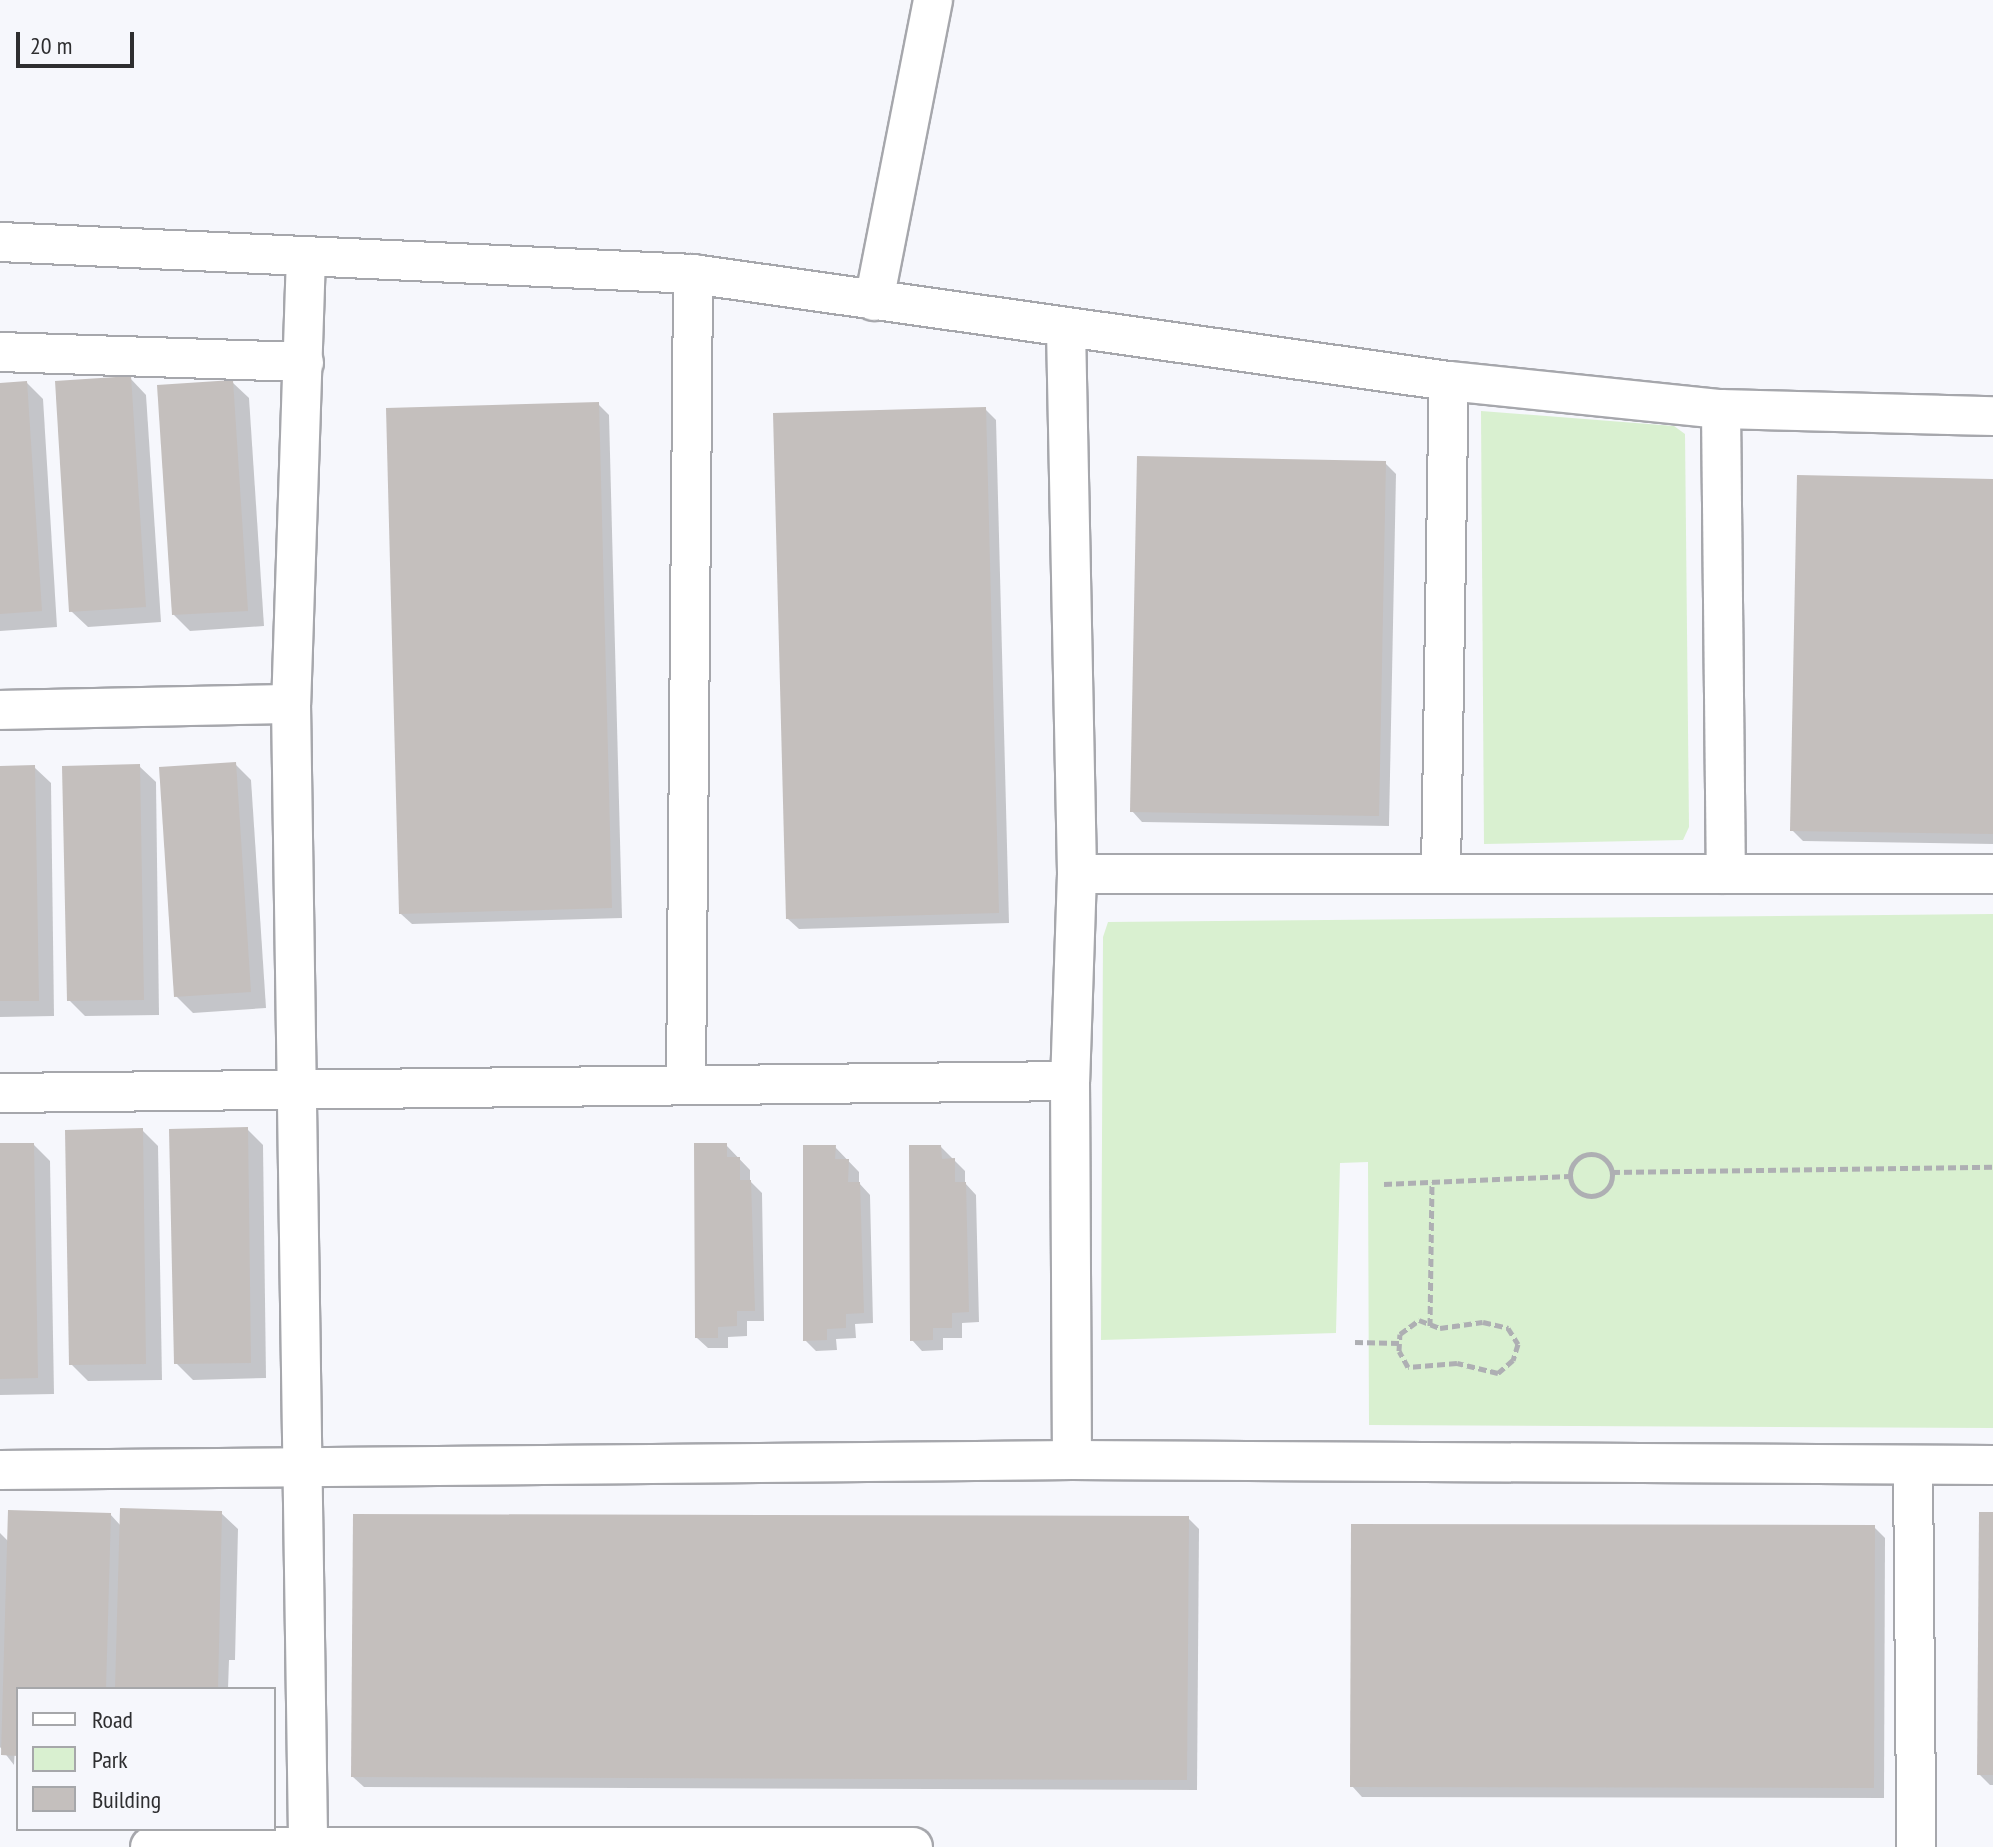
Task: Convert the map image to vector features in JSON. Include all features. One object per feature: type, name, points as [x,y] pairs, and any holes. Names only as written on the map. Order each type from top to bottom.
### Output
[{"type":"street","points":[[874,301],[933,0]]},
{"type":"street","points":[[0,242],[693,274],[1449,381],[1721,409],[1993,416]]},
{"type":"street","points":[[306,256],[291,704],[294,1092],[308,1843]]},
{"type":"street","points":[[686,1084],[693,274]]},
{"type":"street","points":[[1066,329],[1077,874],[1070,1081],[1072,1460]]},
{"type":"street","points":[[0,352],[304,362]]},
{"type":"street","points":[[1441,871],[1449,381]]},
{"type":"street","points":[[1721,409],[1726,874]]},
{"type":"street","points":[[0,710],[291,704]]},
{"type":"street","points":[[1077,874],[1441,871],[1993,874]]},
{"type":"street","points":[[0,1093],[1070,1081]]},
{"type":"street","points":[[0,1470],[1072,1460],[1993,1465]]},
{"type":"street","points":[[1913,1466],[1916,1847]]},
{"type":"street","points":[[150,1847],[308,1843],[913,1847]]},
{"type":"path","points":[[1586,1154],[1600,1156],[1612,1172],[1610,1185],[1594,1196],[1579,1193],[1569,1176],[1574,1162],[1586,1154]]},
{"type":"path","points":[[1612,1172],[1993,1167]]},
{"type":"path","points":[[1384,1184],[1569,1176]]},
{"type":"path","points":[[1430,1326],[1432,1182]]},
{"type":"path","points":[[1411,1322],[1430,1326],[1491,1323],[1508,1328],[1518,1344],[1509,1366],[1498,1373],[1457,1363],[1408,1367],[1399,1343],[1411,1322]]},
{"type":"path","points":[[1355,1342],[1399,1343]]},
{"type":"green space","points":[[1481,411],[1674,426],[1685,434],[1689,827],[1683,840],[1484,844]]},
{"type":"green space","points":[[1993,914],[1993,1428],[1369,1425],[1368,1162],[1340,1163],[1336,1333],[1101,1340],[1103,937],[1108,922]]},
{"type":"building","points":[[131,376],[146,607],[69,612],[55,381]]},
{"type":"building","points":[[233,380],[248,611],[172,615],[157,385]]},
{"type":"building","points":[[27,381],[42,611],[0,614],[0,383]]},
{"type":"building","points":[[599,402],[612,908],[399,914],[386,408]]},
{"type":"building","points":[[986,407],[999,913],[786,919],[773,413]]},
{"type":"building","points":[[1137,456],[1386,461],[1379,816],[1130,812]]},
{"type":"building","points":[[1797,475],[1993,479],[1993,834],[1790,831]]},
{"type":"building","points":[[236,762],[251,992],[174,997],[159,767]]},
{"type":"building","points":[[140,764],[144,1000],[67,1001],[62,766]]},
{"type":"building","points":[[35,765],[39,1001],[0,1001],[0,766]]},
{"type":"building","points":[[248,1127],[251,1363],[174,1364],[169,1129]]},
{"type":"building","points":[[143,1128],[146,1364],[69,1365],[65,1130]]},
{"type":"building","points":[[0,1143],[34,1143],[38,1378],[0,1379]]},
{"type":"building","points":[[694,1143],[727,1143],[727,1157],[740,1157],[740,1180],[751,1180],[755,1311],[737,1311],[737,1326],[718,1327],[718,1338],[695,1338]]},
{"type":"building","points":[[803,1145],[836,1145],[835,1159],[849,1159],[848,1182],[860,1182],[864,1313],[846,1314],[846,1328],[827,1329],[827,1340],[803,1341]]},
{"type":"building","points":[[909,1145],[941,1145],[942,1159],[955,1158],[955,1182],[966,1182],[969,1312],[952,1313],[952,1328],[933,1328],[933,1340],[910,1341]]},
{"type":"building","points":[[120,1508],[222,1511],[218,1687],[115,1687]]},
{"type":"building","points":[[8,1510],[111,1513],[106,1687],[16,1687],[16,1756],[1,1755]]},
{"type":"building","points":[[1979,1512],[1993,1512],[1993,1775],[1977,1775]]},
{"type":"building","points":[[353,1514],[1189,1516],[1187,1780],[351,1777]]},
{"type":"building","points":[[1351,1524],[1875,1525],[1874,1788],[1350,1787]]}]
